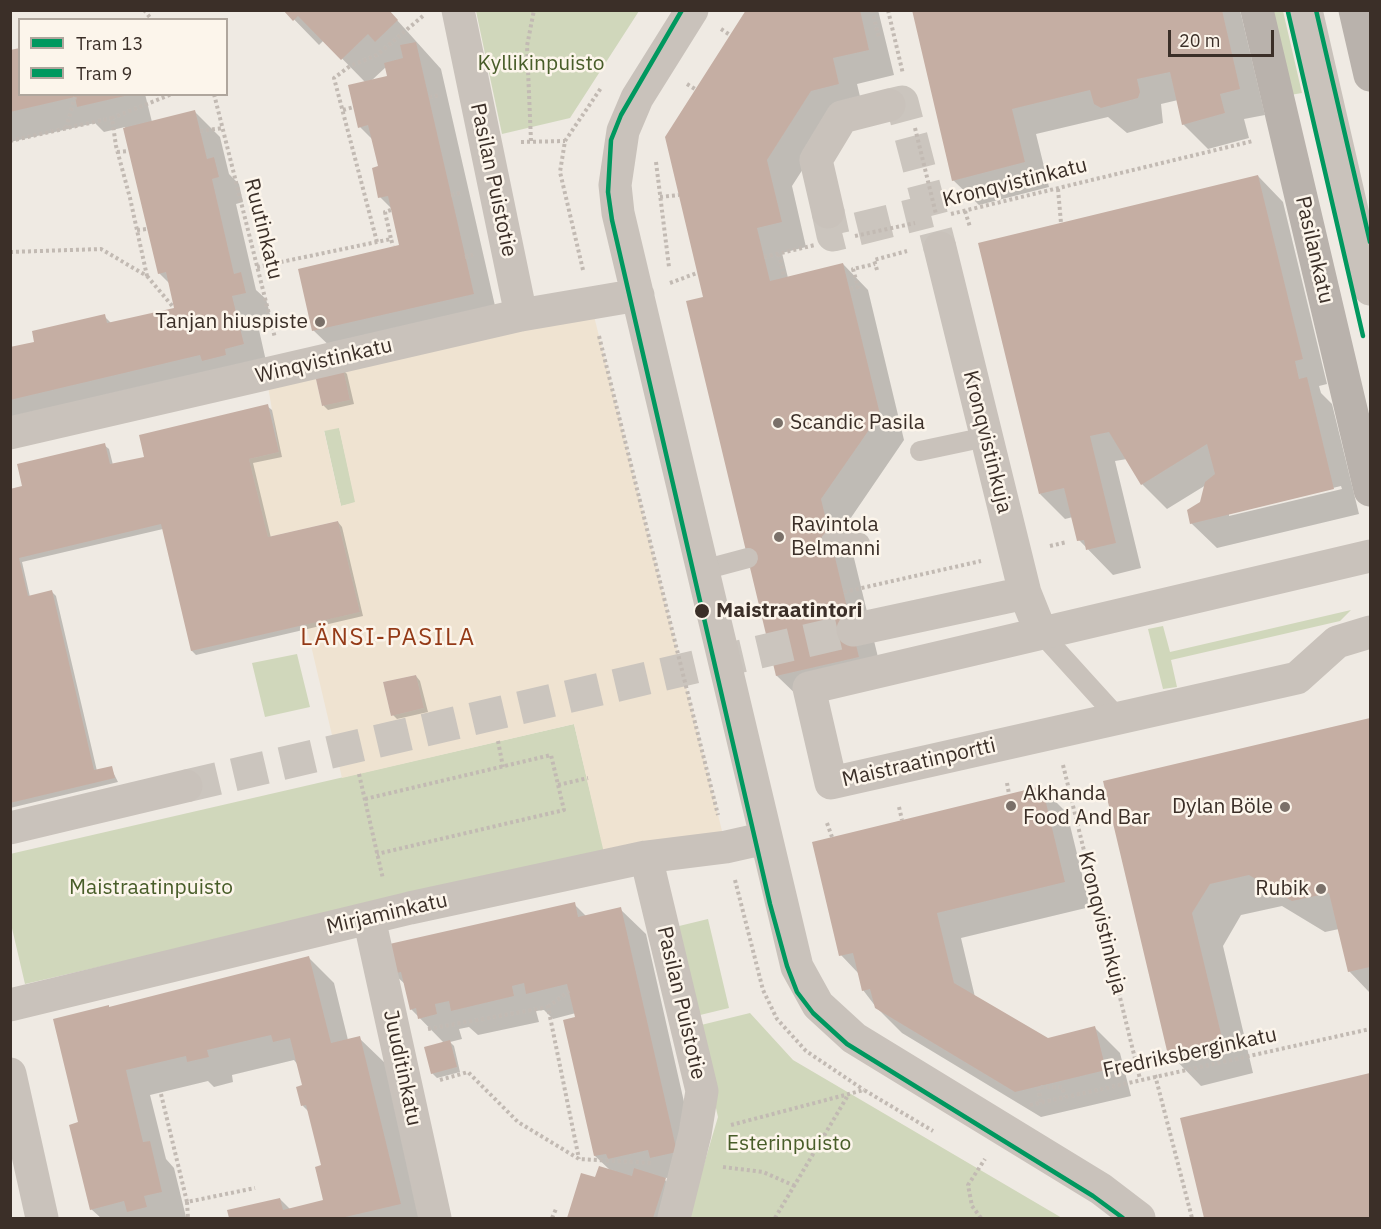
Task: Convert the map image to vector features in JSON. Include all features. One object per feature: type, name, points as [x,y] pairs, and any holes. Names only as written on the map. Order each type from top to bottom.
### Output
[{"type":"street","name":"Pasilan Puistotie","points":[[458,10],[520,315]]},
{"type":"street","points":[[692,10],[637,98],[623,131],[615,185],[618,213],[797,967],[806,987],[833,1022],[854,1038],[1101,1189],[1139,1218]]},
{"type":"street","name":"Pasilankatu","points":[[1257,10],[1371,490]]},
{"type":"street","points":[[1305,10],[1371,289]]},
{"type":"street","points":[[1355,10],[1371,75]]},
{"type":"street","points":[[828,212],[816,160],[842,117],[889,105]]},
{"type":"street","name":"Kronqvistinkuja","points":[[931,229],[1025,593],[1041,633]]},
{"type":"street","name":"Winqvistinkatu","points":[[10,433],[520,315],[638,295]]},
{"type":"street","name":"Maistraatinportti","points":[[1371,556],[809,688],[831,783],[1297,678],[1337,642],[1371,632]]},
{"type":"street","points":[[853,630],[1025,593]]},
{"type":"street","points":[[10,828],[186,786]]},
{"type":"street","name":"Mirjaminkatu","points":[[10,1005],[379,916],[646,857],[726,847],[766,838]]},
{"type":"street","name":"Pasilan Puistotie","points":[[646,857],[702,1091],[674,1218]]},
{"type":"street","name":"Juuditinkatu","points":[[379,916],[407,1089],[435,1218]]},
{"type":"street","points":[[10,1074],[42,1218]]},
{"type":"lane","points":[[920,451],[986,437]]},
{"type":"lane","points":[[831,541],[860,543]]},
{"type":"lane","points":[[703,570],[748,558]]},
{"type":"lane","points":[[1041,633],[1119,719]]},
{"type":"path","points":[[377,242],[334,78],[351,66],[377,55],[429,10]]},
{"type":"path","points":[[531,141],[527,46],[534,10]]},
{"type":"path","points":[[872,10],[879,38]]},
{"type":"path","points":[[10,141],[112,118],[167,96]]},
{"type":"path","name":"Ruutinkatu","points":[[215,96],[283,370]]},
{"type":"path","points":[[66,128],[75,97]]},
{"type":"path","points":[[343,110],[354,107]]},
{"type":"path","points":[[112,118],[117,152],[147,276]]},
{"type":"path","points":[[200,131],[223,128]]},
{"type":"path","name":"Kronqvistinkatu","points":[[852,237],[931,229],[1058,189],[1260,139]]},
{"type":"path","points":[[486,147],[531,141],[565,141]]},
{"type":"path","points":[[117,152],[128,151]]},
{"type":"path","points":[[655,158],[672,283]]},
{"type":"path","points":[[1058,189],[1061,223]]},
{"type":"path","points":[[660,197],[679,195]]},
{"type":"path","points":[[391,210],[385,212],[393,246]]},
{"type":"path","points":[[137,230],[147,229]]},
{"type":"path","points":[[257,267],[392,239]]},
{"type":"path","points":[[764,257],[821,244]]},
{"type":"path","points":[[10,252],[101,249],[147,276],[174,308]]},
{"type":"path","points":[[779,254],[784,277]]},
{"type":"path","points":[[877,270],[874,260],[894,254]]},
{"type":"path","points":[[850,289],[858,287],[854,268],[875,264]]},
{"type":"path","points":[[240,327],[270,320]]},
{"type":"path","points":[[844,592],[993,559]]},
{"type":"path","points":[[748,612],[760,610]]},
{"type":"path","name":"Kronqvistinkuja","points":[[1056,732],[1140,1079]]},
{"type":"path","points":[[498,741],[503,766]]},
{"type":"path","points":[[365,799],[551,755],[564,810],[377,854]]},
{"type":"path","points":[[359,774],[377,854],[379,916]]},
{"type":"path","points":[[558,785],[588,778]]},
{"type":"path","points":[[1006,783],[1009,794]]},
{"type":"path","points":[[899,807],[902,820]]},
{"type":"path","points":[[827,823],[832,837]]},
{"type":"path","points":[[424,1030],[548,1007],[569,991]]},
{"type":"path","points":[[548,1007],[579,1160]]},
{"type":"path","name":"Fredriksberginkatu","points":[[1025,1106],[1155,1075],[1371,1029]]},
{"type":"path","points":[[407,1089],[468,1072],[518,1122],[579,1160],[691,1149],[864,1090],[934,1131]]},
{"type":"path","points":[[1155,1075],[1192,1218]]},
{"type":"path","points":[[1041,1102],[1038,1087],[1062,1087],[1065,1096]]},
{"type":"path","points":[[161,1094],[187,1202],[188,1218]]},
{"type":"path","points":[[775,1218],[848,1096]]},
{"type":"path","points":[[691,1149],[704,1152],[718,1166],[763,1172],[795,1186]]},
{"type":"path","points":[[974,1155],[984,1161],[968,1185],[972,1206],[981,1218]]},
{"type":"path","points":[[187,1202],[255,1188]]},
{"type":"path","points":[[552,1218],[556,1209]]},
{"type":"green space","name":"Kyllikinpuisto","points":[[476,10],[639,11],[570,118],[502,134]]},
{"type":"green space","points":[[1270,11],[1283,11],[1302,93],[1290,95]]},
{"type":"green space","points":[[339,427],[356,503],[341,506],[324,430]]},
{"type":"green space","points":[[1351,610],[1340,621],[1171,660],[1177,687],[1163,689],[1148,629],[1163,626],[1170,652]]},
{"type":"green space","points":[[297,654],[310,707],[265,717],[252,663]]},
{"type":"green space","name":"Maistraatinpuisto","points":[[574,724],[604,850],[25,984],[11,924],[10,854]]},
{"type":"green space","points":[[708,919],[729,1008],[696,1016],[675,927]]},
{"type":"green space","name":"Esterinpuisto","points":[[750,1013],[793,1060],[1062,1218],[688,1218],[718,1117],[697,1026]]},
{"type":"shaded area","name":"Maistraatintori","points":[[591,304],[726,847],[607,866],[574,724],[342,778],[306,624],[360,612],[338,521],[268,537],[249,459],[279,452],[266,374]],"holes":[[[343,368],[350,400],[322,406],[315,375]],[[339,428],[355,502],[341,506],[324,431]],[[416,675],[424,708],[391,716],[383,682]]]},
{"type":"building","points":[[283,10],[389,10],[398,20],[375,42],[368,34],[341,60],[298,16],[293,21]]},
{"type":"building","points":[[746,10],[860,10],[869,50],[833,58],[839,84],[811,91],[767,160],[782,222],[757,228],[770,281],[843,263],[880,414],[821,499],[859,657],[776,676],[686,301],[703,297],[665,137]]},
{"type":"building","points":[[912,10],[1222,10],[1240,89],[1220,94],[1225,113],[1182,125],[1170,72],[1137,79],[1140,92],[1138,98],[1101,108],[1094,104],[1090,90],[1012,109],[1025,162],[952,181]]},
{"type":"building","points":[[416,42],[474,294],[312,331],[298,269],[399,245],[388,196],[378,198],[372,168],[378,166],[368,125],[358,128],[348,85],[387,76],[384,63],[403,58],[400,45]]},
{"type":"building","points":[[18,48],[18,96],[125,96],[77,107],[75,97],[10,112],[10,50]]},
{"type":"building","points":[[195,110],[207,159],[214,157],[219,177],[212,179],[234,274],[241,272],[246,293],[232,296],[244,344],[225,349],[226,355],[202,361],[200,355],[10,400],[10,347],[34,342],[32,331],[105,314],[107,323],[174,308],[166,272],[158,274],[123,128]]},
{"type":"building","points":[[1258,175],[1303,359],[1295,361],[1299,379],[1307,377],[1334,489],[1190,524],[1187,510],[1200,502],[1205,482],[1215,474],[1207,444],[1141,485],[1109,432],[1090,436],[1116,543],[1086,550],[1084,540],[1077,541],[1064,488],[1039,494],[978,243]]},
{"type":"building","points":[[343,368],[350,400],[322,406],[315,375]]},
{"type":"building","points":[[268,404],[279,452],[249,459],[268,537],[338,521],[360,612],[191,651],[161,524],[19,558],[28,596],[52,590],[94,770],[112,766],[115,778],[10,803],[10,489],[22,486],[17,464],[105,443],[110,464],[144,457],[139,435]]},
{"type":"building","points":[[416,675],[424,708],[391,716],[383,682]]},
{"type":"building","name":"Rubik","points":[[1370,718],[1370,967],[1348,972],[1329,893],[1292,901],[1249,875],[1210,884],[1192,913],[1223,1042],[1168,1055],[1103,781]]},
{"type":"building","points":[[1042,786],[1065,882],[937,913],[954,983],[1048,1038],[1095,1026],[1106,1070],[1015,1092],[875,1008],[870,989],[862,991],[853,953],[839,956],[812,842]]},
{"type":"building","points":[[575,902],[578,917],[621,907],[677,1152],[650,1158],[648,1150],[608,1159],[606,1154],[594,1156],[563,1020],[575,1017],[567,984],[526,994],[524,983],[512,986],[514,996],[451,1011],[449,1001],[435,1004],[437,1014],[418,1019],[416,1008],[410,1010],[401,972],[392,974],[385,945]]},
{"type":"building","points":[[309,956],[331,1043],[360,1036],[401,1204],[341,1218],[229,1218],[227,1210],[280,1198],[283,1210],[323,1200],[315,1167],[321,1165],[306,1105],[301,1106],[296,1087],[302,1085],[290,1038],[273,1042],[271,1035],[207,1050],[209,1057],[187,1062],[186,1056],[126,1070],[143,1142],[150,1141],[162,1192],[144,1196],[147,1207],[127,1212],[124,1201],[90,1210],[69,1125],[78,1122],[53,1019]]},
{"type":"building","points":[[450,1040],[457,1067],[431,1074],[424,1047]]},
{"type":"building","points":[[1370,1073],[1370,1218],[1204,1218],[1180,1118]]},
{"type":"building","points":[[599,1166],[632,1176],[634,1168],[666,1178],[653,1218],[567,1218],[581,1173],[595,1177]]},
{"type":"tunnel","points":[[889,105],[902,102],[940,248]]},
{"type":"tunnel","points":[[828,212],[833,235],[930,211]]},
{"type":"tunnel","points":[[186,786],[853,630]]},
{"type":"tram line","name":"13","points":[[682,10],[621,115],[611,140],[608,192],[612,220],[770,904],[787,966],[797,992],[813,1013],[847,1044],[1093,1196],[1123,1218]]},
{"type":"tram line","name":"13","points":[[1316,10],[1370,242]]},
{"type":"tram line","name":"9","points":[[1288,12],[1363,336]]},
{"type":"place","name":"Tanjan hiuspiste","points":[[320,322]]},
{"type":"place","name":"Scandic Pasila","points":[[778,423]]},
{"type":"place","name":"Ravintola Belmanni","points":[[779,537]]},
{"type":"place","name":"Maistraatintori","points":[[702,611]]},
{"type":"place","name":"Akhanda Food And Bar","points":[[1011,806]]},
{"type":"place","name":"Dylan Böle","points":[[1285,807]]},
{"type":"place","name":"Rubik","points":[[1321,889]]},
{"type":"district","name":"LÄNSI-PASILA","points":[[388,638]]}]
